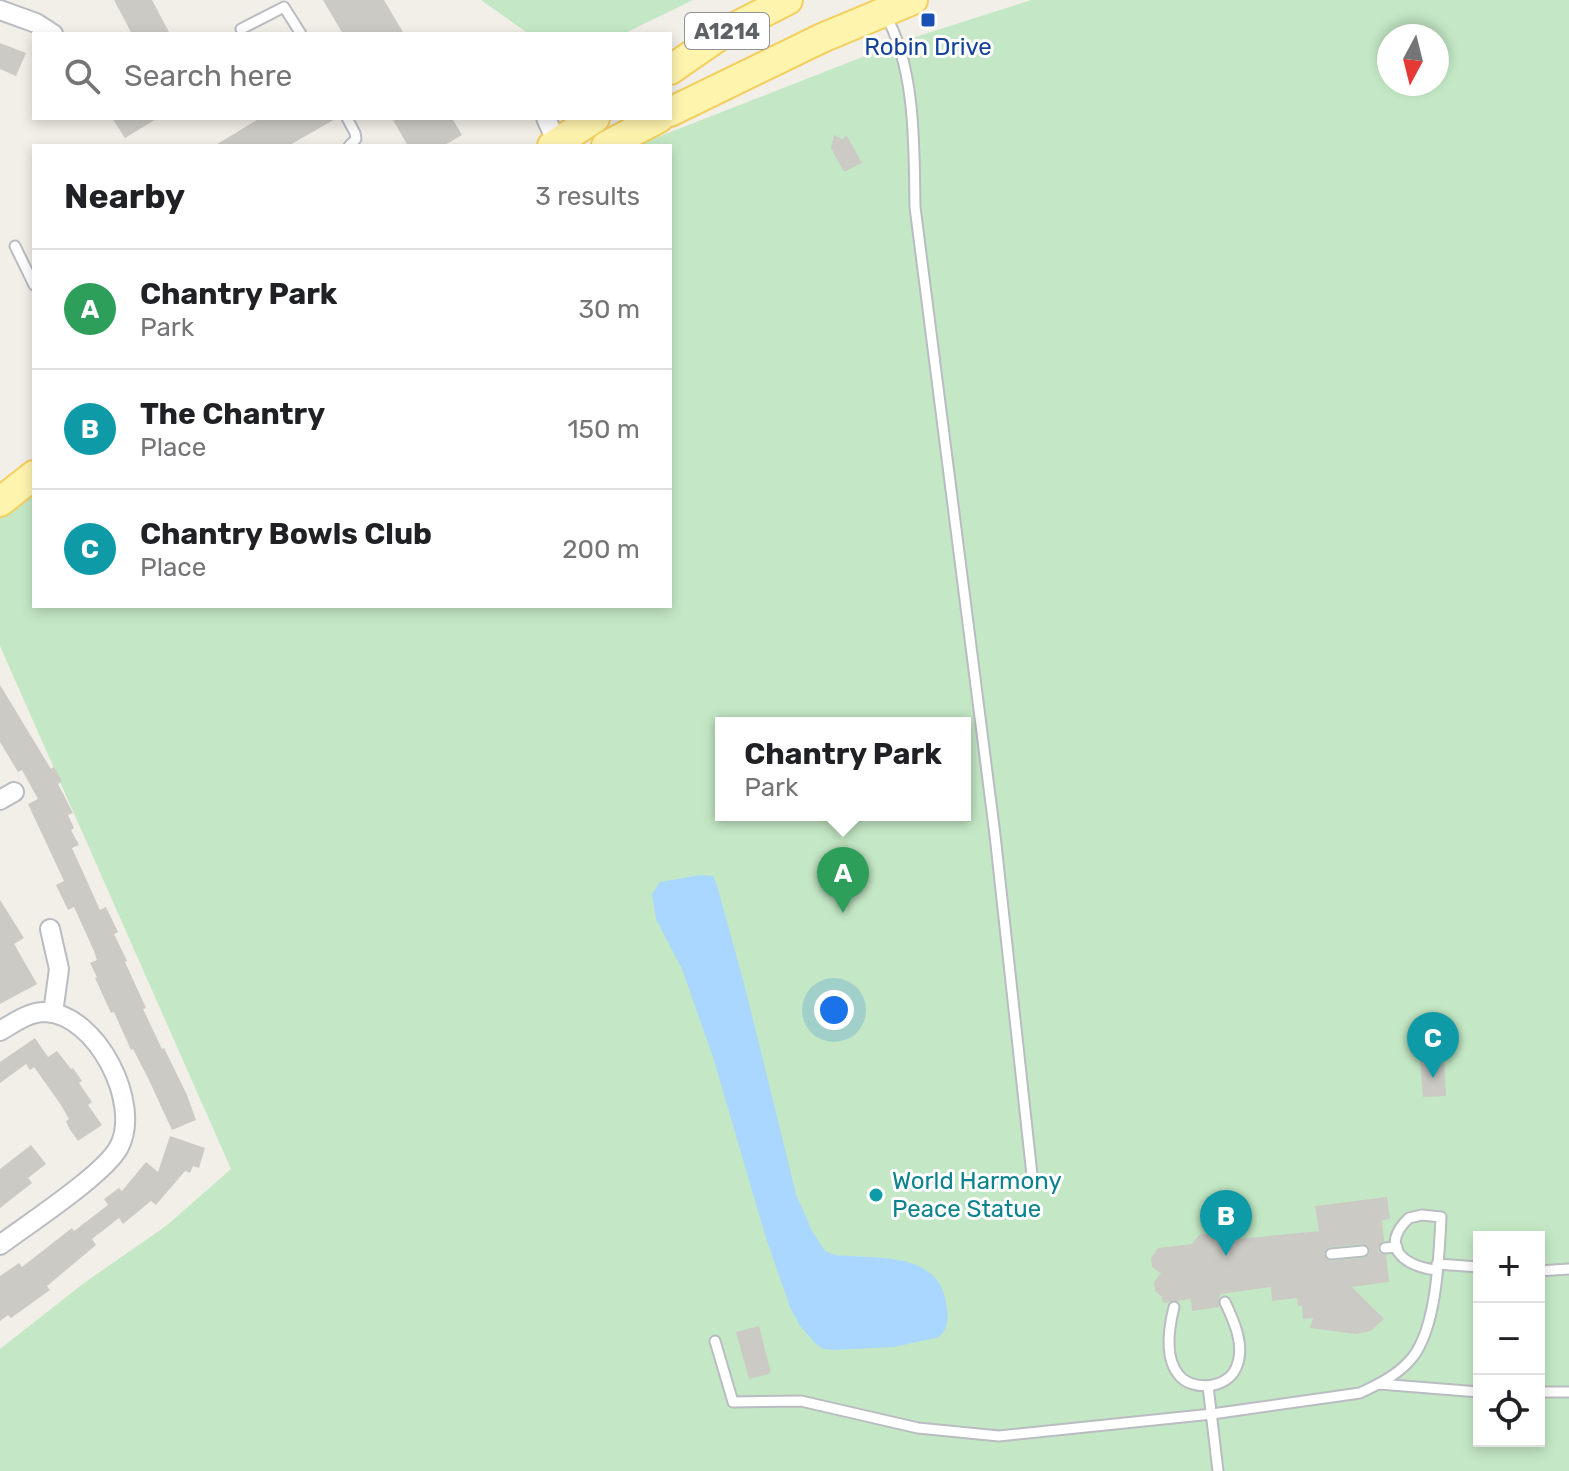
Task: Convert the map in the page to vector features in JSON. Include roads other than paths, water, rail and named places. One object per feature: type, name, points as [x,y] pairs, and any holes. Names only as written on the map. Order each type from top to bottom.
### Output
[{"type":"main road","name":"A1214","points":[[672,69],[725,32],[788,0]]},
{"type":"main road","name":"A1214","points":[[672,111],[762,65],[913,0]]},
{"type":"main road","points":[[552,136],[590,120]]},
{"type":"main road","points":[[610,144],[655,120]]},
{"type":"main road","points":[[0,502],[32,477]]},
{"type":"street","points":[[0,10],[36,23],[50,32]]},
{"type":"street","points":[[50,929],[59,969],[53,1013]]},
{"type":"street","points":[[0,1031],[33,1014],[53,1013],[82,1028],[104,1053],[124,1100],[127,1115],[117,1151],[105,1165],[0,1245]]},
{"type":"lane","points":[[241,29],[284,7],[300,32]]},
{"type":"lane","points":[[884,11],[901,55],[913,128],[915,207],[992,807],[1032,1175]]},
{"type":"lane","points":[[348,120],[356,139],[351,144]]},
{"type":"lane","points":[[15,246],[32,281]]},
{"type":"lane","points":[[715,1341],[733,1402],[801,1401],[918,1428],[999,1436],[1363,1397],[1406,1365],[1421,1343],[1428,1323],[1436,1267],[1441,1217],[1422,1215],[1409,1218],[1398,1233],[1397,1247],[1406,1262],[1436,1267],[1473,1267]]},
{"type":"lane","points":[[1385,1248],[1397,1247]]},
{"type":"lane","points":[[1331,1254],[1363,1251]]},
{"type":"lane","points":[[1545,1271],[1569,1269]]},
{"type":"lane","points":[[1174,1307],[1169,1326],[1172,1363],[1177,1374],[1186,1381],[1208,1386],[1224,1381],[1237,1368],[1237,1331],[1225,1302]]},
{"type":"lane","points":[[1379,1384],[1473,1392]]},
{"type":"lane","points":[[1208,1386],[1218,1471]]},
{"type":"lane","points":[[1545,1392],[1569,1392]]},
{"type":"water","points":[[700,875],[713,876],[717,885],[796,1194],[812,1231],[825,1251],[835,1255],[902,1261],[931,1274],[941,1286],[947,1307],[947,1325],[939,1337],[894,1347],[823,1349],[800,1326],[790,1307],[765,1235],[713,1057],[682,969],[656,919],[652,894],[660,882]]},
{"type":"place","name":"Robin Drive","points":[[928,20]]},
{"type":"place","name":"Chantry Park","points":[[843,913]]},
{"type":"place","name":"Chantry Bowls Club","points":[[1433,1078]]},
{"type":"place","name":"World Harmony Peace Statue","points":[[876,1195]]},
{"type":"place","name":"The Chantry","points":[[1226,1256]]}]
